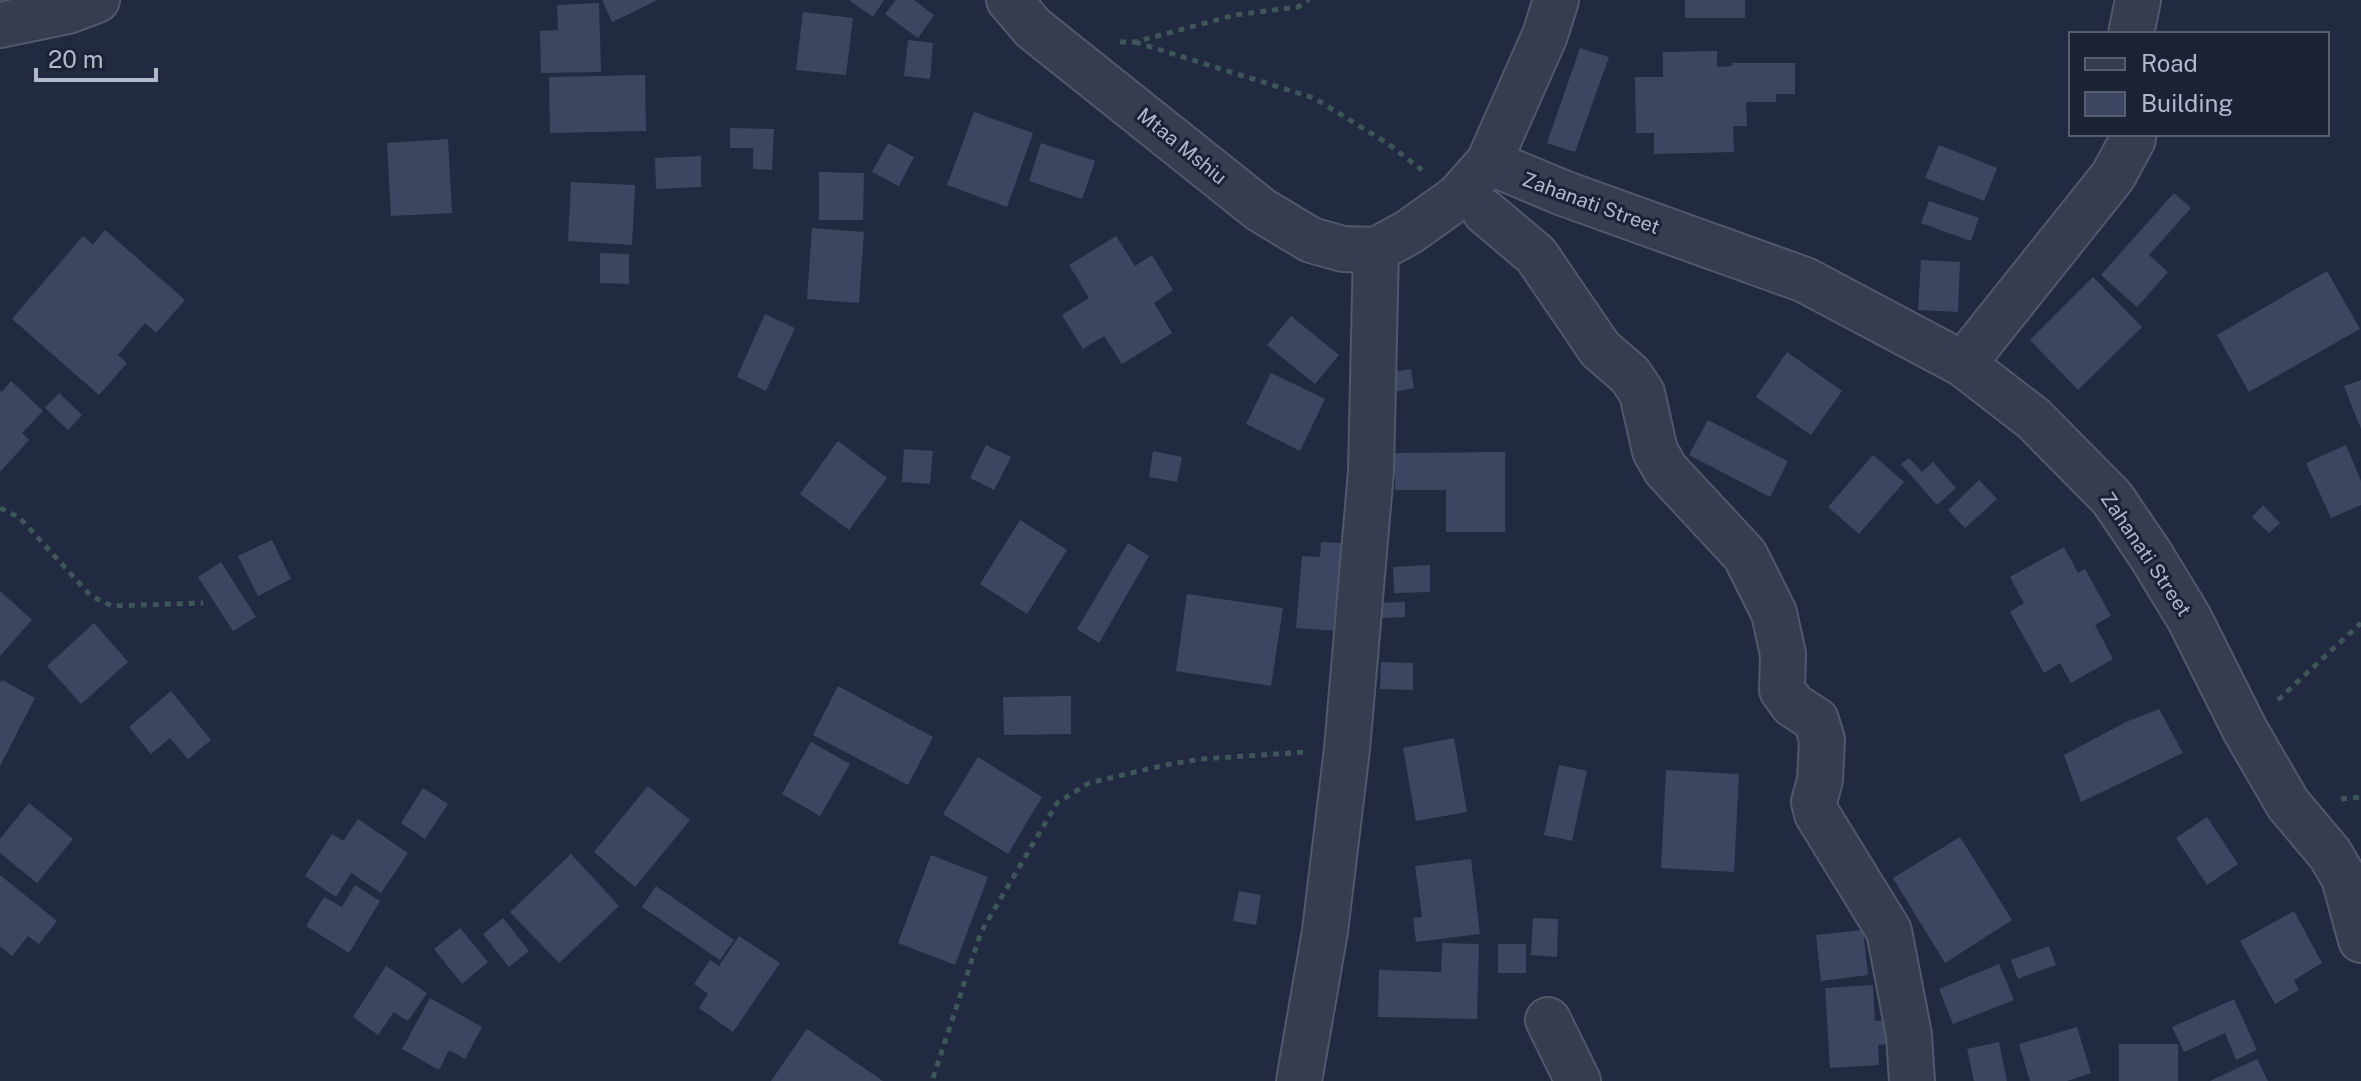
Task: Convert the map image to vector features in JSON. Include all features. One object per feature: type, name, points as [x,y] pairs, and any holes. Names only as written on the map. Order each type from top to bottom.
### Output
[{"type":"street","points":[[0,25],[68,11],[97,0]]},
{"type":"street","name":"Mtaa Mshiu","points":[[1009,0],[1033,28],[1261,210],[1311,240],[1343,249],[1393,241],[1472,204],[1563,193]]},
{"type":"street","points":[[1556,0],[1545,35],[1472,204],[1536,255],[1600,349],[1630,375],[1642,393],[1655,451],[1666,470],[1745,555],[1774,613],[1783,654],[1782,690],[1785,698],[1816,720],[1822,740],[1820,780],[1814,802],[1817,814],[1889,931],[1909,1035],[1912,1081]]},
{"type":"street","points":[[2131,32],[2138,0]]},
{"type":"street","points":[[1963,364],[2113,176],[2133,136]]},
{"type":"street","name":"Zahanati Street","points":[[1489,162],[1563,193],[1805,280],[1963,364],[2034,419],[2112,498],[2189,618],[2245,730],[2288,804],[2330,854],[2344,878],[2361,940]]},
{"type":"street","points":[[1299,1081],[1325,931],[1347,749],[1393,241]]},
{"type":"street","points":[[1548,1020],[1578,1081]]},
{"type":"path","points":[[1105,42],[1135,42],[1235,15],[1298,7],[1309,0]]},
{"type":"path","points":[[1135,42],[1314,98],[1387,143],[1472,204]]},
{"type":"path","points":[[0,508],[19,517],[91,596],[112,606],[203,603]]},
{"type":"path","points":[[2245,730],[2361,623]]},
{"type":"path","points":[[933,1078],[981,932],[1057,803],[1089,783],[1165,765],[1201,759],[1347,749]]},
{"type":"building","points":[[602,0],[658,0],[612,22]]},
{"type":"building","points":[[849,0],[884,0],[873,17]]},
{"type":"building","points":[[896,0],[914,0],[934,15],[918,38],[885,14]]},
{"type":"building","points":[[1685,0],[1745,0],[1745,18],[1685,18]]},
{"type":"building","points":[[599,3],[601,72],[541,73],[540,31],[558,30],[557,5]]},
{"type":"building","points":[[803,12],[853,18],[846,75],[796,70]]},
{"type":"building","points":[[908,40],[933,43],[930,79],[904,76]]},
{"type":"building","points":[[1580,48],[1609,57],[1575,152],[1547,143]]},
{"type":"building","points":[[1717,51],[1717,67],[1732,66],[1732,63],[1795,63],[1795,94],[1776,94],[1776,102],[1746,102],[1747,126],[1733,126],[1734,152],[1654,154],[1654,133],[1636,133],[1635,77],[1663,77],[1663,52]]},
{"type":"building","points":[[645,75],[646,131],[550,133],[549,77]]},
{"type":"building","points":[[974,112],[1033,133],[1007,207],[947,185]]},
{"type":"building","points":[[730,128],[774,129],[772,170],[753,169],[753,148],[730,148]]},
{"type":"building","points":[[448,139],[452,213],[391,216],[387,143]]},
{"type":"building","points":[[888,143],[914,157],[899,186],[872,172]]},
{"type":"building","points":[[1041,143],[1095,161],[1082,199],[1029,181]]},
{"type":"building","points":[[1939,145],[1997,168],[1984,201],[1925,178]]},
{"type":"building","points":[[701,156],[701,187],[656,189],[655,158]]},
{"type":"building","points":[[819,172],[864,173],[863,220],[819,220]]},
{"type":"building","points":[[571,182],[635,185],[632,245],[568,241]]},
{"type":"building","points":[[2174,193],[2191,208],[2149,255],[2168,272],[2137,307],[2101,275]]},
{"type":"building","points":[[1929,201],[1979,218],[1971,241],[1921,223]]},
{"type":"building","points":[[812,228],[864,232],[859,303],[807,299]]},
{"type":"building","points":[[105,230],[185,300],[156,333],[145,323],[118,355],[127,363],[99,395],[12,319],[83,236],[93,245]]},
{"type":"building","points":[[1116,236],[1135,266],[1152,255],[1173,290],[1154,303],[1172,333],[1122,364],[1104,336],[1083,349],[1062,315],[1089,298],[1069,265]]},
{"type":"building","points":[[600,253],[629,254],[629,284],[600,283]]},
{"type":"building","points":[[1921,260],[1960,262],[1958,312],[1918,310]]},
{"type":"building","points":[[2327,271],[2360,329],[2249,392],[2217,335]]},
{"type":"building","points":[[2093,277],[2142,327],[2078,390],[2030,340]]},
{"type":"building","points":[[765,314],[795,328],[766,391],[737,377]]},
{"type":"building","points":[[1291,316],[1339,355],[1315,384],[1267,345]]},
{"type":"building","points":[[1787,352],[1842,391],[1811,435],[1756,397]]},
{"type":"building","points":[[1411,369],[1414,388],[1389,393],[1386,373]]},
{"type":"building","points":[[1271,373],[1325,399],[1300,451],[1246,424]]},
{"type":"building","points":[[2361,380],[2361,429],[2344,386]]},
{"type":"building","points":[[11,381],[43,411],[22,433],[29,440],[0,472],[0,390],[2,392]]},
{"type":"building","points":[[59,393],[82,415],[68,430],[45,408]]},
{"type":"building","points":[[1708,420],[1788,461],[1770,497],[1689,455]]},
{"type":"building","points":[[838,441],[887,478],[849,530],[800,494]]},
{"type":"building","points":[[986,445],[1011,457],[994,490],[970,478]]},
{"type":"building","points":[[2346,445],[2361,481],[2361,505],[2331,518],[2306,463]]},
{"type":"building","points":[[904,449],[933,451],[930,484],[902,482]]},
{"type":"building","points":[[1153,451],[1182,457],[1177,482],[1149,477]]},
{"type":"building","points":[[1505,452],[1505,532],[1446,532],[1446,490],[1395,490],[1395,453]]},
{"type":"building","points":[[1873,455],[1904,482],[1859,534],[1828,507]]},
{"type":"building","points":[[1909,458],[1922,472],[1933,462],[1956,488],[1937,505],[1901,464]]},
{"type":"building","points":[[1979,480],[1997,499],[1965,528],[1948,510]]},
{"type":"building","points":[[2263,505],[2280,523],[2269,533],[2252,517]]},
{"type":"building","points":[[1020,520],[1067,550],[1027,614],[980,584]]},
{"type":"building","points":[[272,540],[291,579],[258,596],[238,556]]},
{"type":"building","points":[[1321,542],[1342,543],[1341,560],[1354,561],[1337,631],[1296,628],[1302,556],[1320,557]]},
{"type":"building","points":[[1128,543],[1149,556],[1099,643],[1077,629]]},
{"type":"building","points":[[2064,547],[2078,573],[2085,569],[2111,616],[2095,625],[2113,659],[2071,683],[2060,663],[2044,673],[2010,612],[2024,603],[2010,577]]},
{"type":"building","points":[[221,562],[256,617],[233,631],[198,577]]},
{"type":"building","points":[[1430,565],[1430,592],[1394,593],[1393,567]]},
{"type":"building","points":[[0,591],[32,620],[0,656]]},
{"type":"building","points":[[1187,594],[1283,608],[1271,686],[1176,671]]},
{"type":"building","points":[[1405,602],[1405,617],[1380,618],[1380,603]]},
{"type":"building","points":[[94,623],[128,662],[81,704],[47,666]]},
{"type":"building","points":[[1381,662],[1413,663],[1413,690],[1380,689]]},
{"type":"building","points":[[2,680],[35,698],[0,766],[0,683]]},
{"type":"building","points":[[838,686],[933,737],[908,785],[813,735]]},
{"type":"building","points":[[171,691],[211,740],[188,759],[170,738],[151,754],[129,727]]},
{"type":"building","points":[[1071,696],[1071,734],[1004,735],[1003,697]]},
{"type":"building","points":[[2159,709],[2183,753],[2081,802],[2064,755],[2126,722]]},
{"type":"building","points":[[1454,738],[1467,812],[1416,821],[1403,748]]},
{"type":"building","points":[[811,742],[850,764],[820,816],[782,794]]},
{"type":"building","points":[[978,757],[1042,797],[1008,854],[943,814]]},
{"type":"building","points":[[1559,765],[1587,771],[1572,841],[1544,835]]},
{"type":"building","points":[[1666,770],[1739,774],[1734,872],[1661,868]]},
{"type":"building","points":[[648,786],[690,820],[635,887],[594,852]]},
{"type":"building","points":[[423,788],[448,804],[425,839],[401,823]]},
{"type":"building","points":[[29,803],[73,839],[37,883],[0,853],[0,839]]},
{"type":"building","points":[[2207,817],[2238,864],[2207,885],[2176,838]]},
{"type":"building","points":[[358,819],[408,853],[381,893],[351,873],[336,897],[305,876],[332,834],[343,841]]},
{"type":"building","points":[[1960,837],[2012,920],[1945,963],[1893,878]]},
{"type":"building","points":[[571,854],[619,906],[559,963],[510,912]]},
{"type":"building","points":[[931,855],[988,877],[955,965],[898,943]]},
{"type":"building","points":[[1471,859],[1480,934],[1416,942],[1413,918],[1422,917],[1415,866]]},
{"type":"building","points":[[0,875],[57,921],[39,944],[28,936],[12,956],[0,946]]},
{"type":"building","points":[[355,885],[380,901],[349,953],[306,926],[324,897],[342,907]]},
{"type":"building","points":[[656,886],[734,940],[720,960],[642,907]]},
{"type":"building","points":[[1239,891],[1261,895],[1256,925],[1233,921]]},
{"type":"building","points":[[2294,911],[2322,963],[2294,980],[2299,990],[2275,1004],[2240,941]]},
{"type":"building","points":[[503,918],[529,951],[509,967],[483,934]]},
{"type":"building","points":[[1533,918],[1558,919],[1557,957],[1531,955]]},
{"type":"building","points":[[460,928],[488,962],[462,984],[434,949]]},
{"type":"building","points":[[1863,930],[1868,975],[1821,981],[1816,935]]},
{"type":"building","points":[[739,936],[780,963],[733,1032],[699,1008],[708,994],[694,984],[710,960],[719,966]]},
{"type":"building","points":[[1442,943],[1479,944],[1477,1019],[1378,1017],[1379,970],[1441,972]]},
{"type":"building","points":[[1498,944],[1526,944],[1526,973],[1498,973]]},
{"type":"building","points":[[2049,946],[2056,965],[2018,979],[2011,960]]},
{"type":"building","points":[[1999,964],[2014,1000],[1953,1024],[1939,989]]},
{"type":"building","points":[[386,966],[427,993],[408,1021],[394,1012],[378,1035],[353,1017]]},
{"type":"building","points":[[1873,985],[1875,1021],[1886,1020],[1888,1044],[1878,1045],[1879,1065],[1830,1068],[1825,988]]},
{"type":"building","points":[[430,998],[482,1027],[465,1059],[449,1050],[439,1070],[402,1049]]},
{"type":"building","points":[[2234,999],[2257,1050],[2236,1060],[2225,1033],[2184,1052],[2172,1027]]},
{"type":"building","points":[[2077,1027],[2091,1073],[2067,1081],[2030,1081],[2019,1044]]},
{"type":"building","points":[[807,1029],[883,1081],[771,1081]]},
{"type":"building","points":[[1999,1042],[2007,1081],[1974,1081],[1967,1049]]},
{"type":"building","points":[[2119,1044],[2178,1044],[2178,1081],[2119,1081]]},
{"type":"building","points":[[2257,1059],[2268,1081],[2210,1081]]}]
